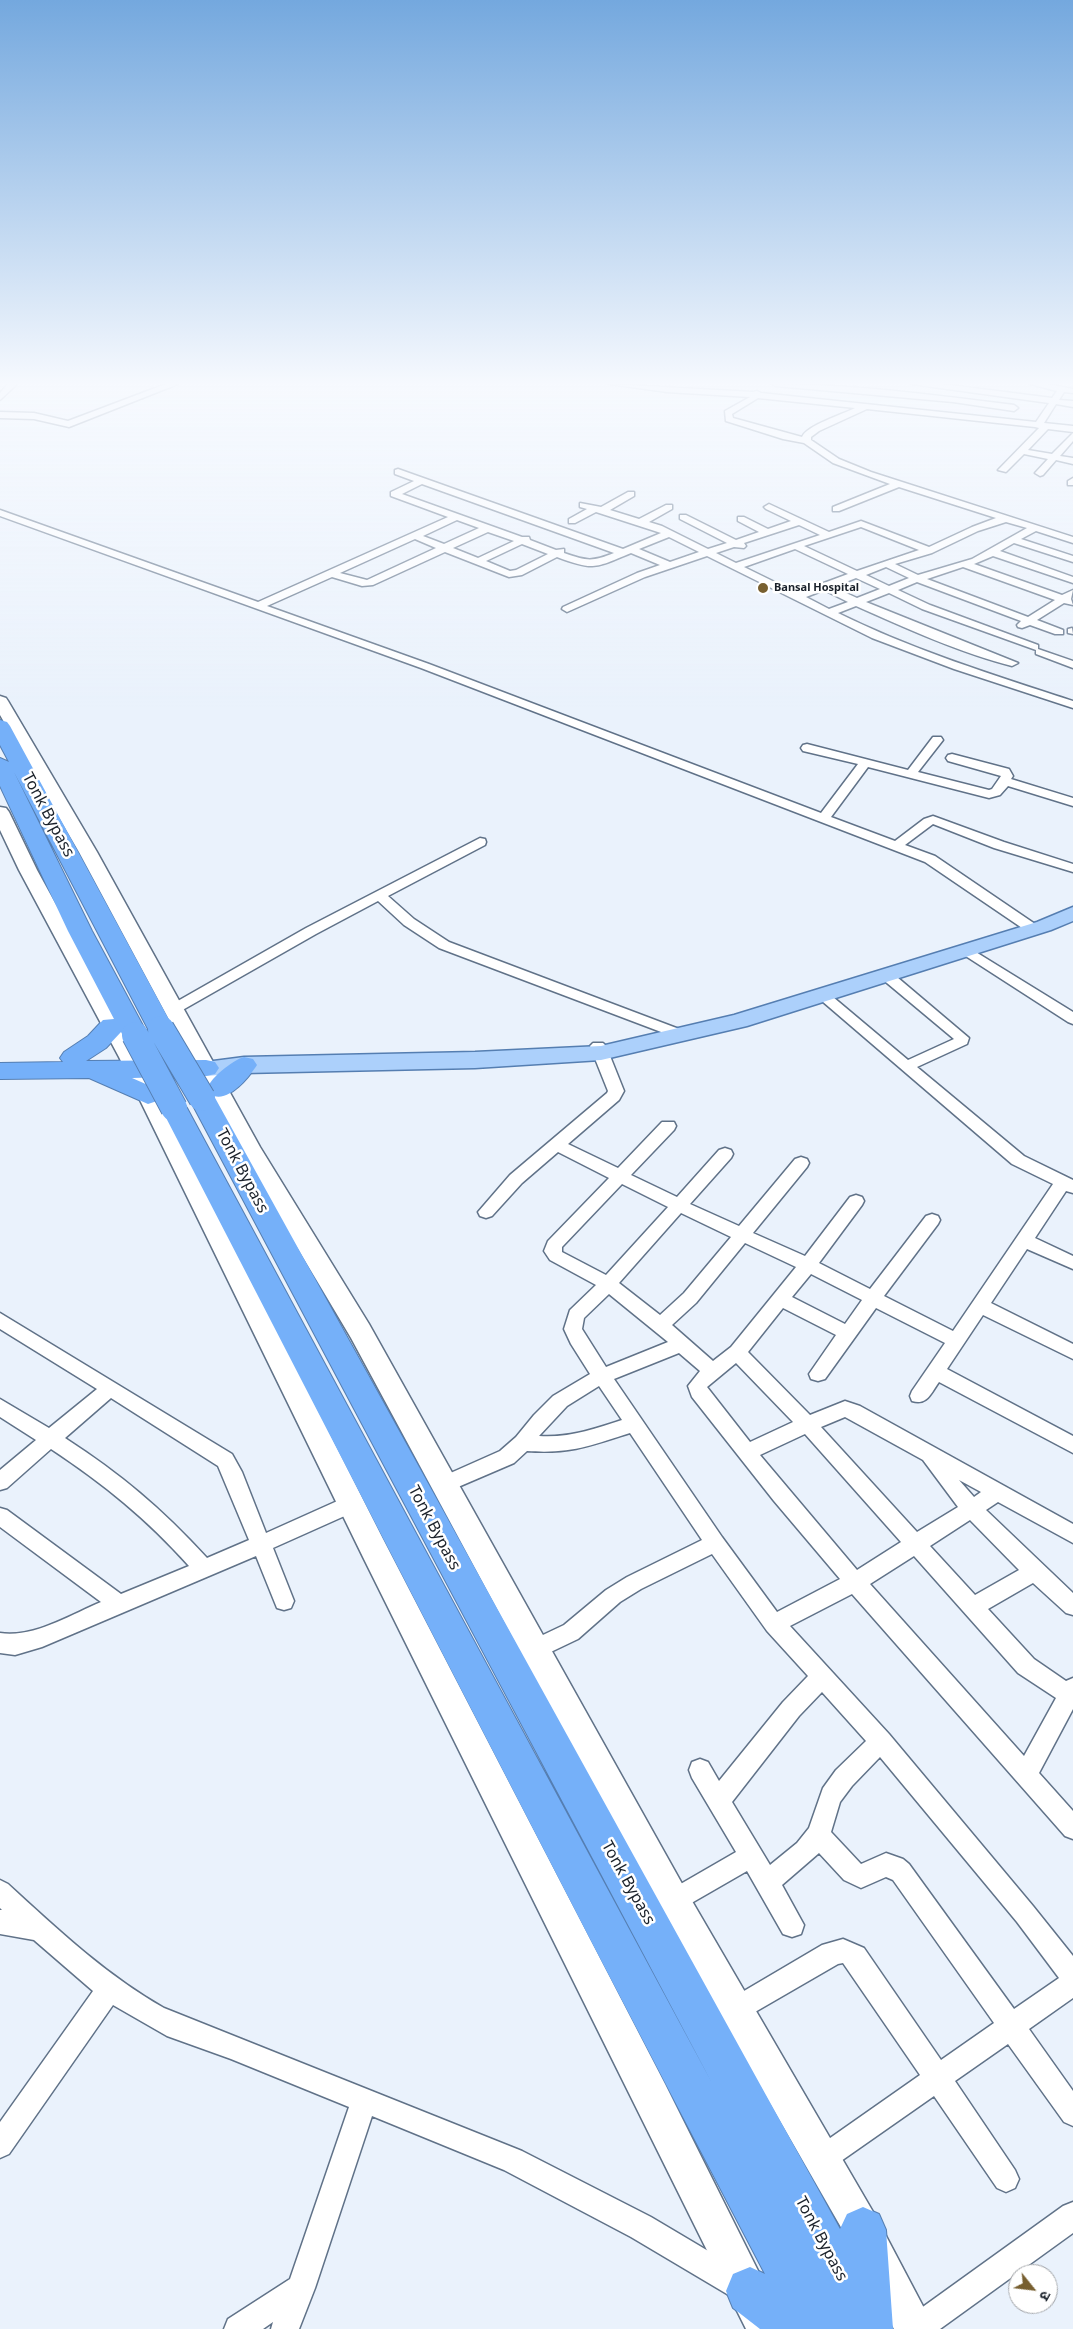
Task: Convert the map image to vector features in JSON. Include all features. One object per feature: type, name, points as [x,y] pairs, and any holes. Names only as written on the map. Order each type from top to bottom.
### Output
[{"type":"highway","name":"Tonk Bypass","points":[[0,726],[168,1019],[192,1086],[870,2329]]},
{"type":"highway","points":[[0,764],[80,931],[127,1047]]},
{"type":"highway","points":[[81,1064],[96,1042],[127,1047],[192,1086],[604,1925],[820,2329]]},
{"type":"highway","points":[[0,1071],[81,1064],[127,1047]]},
{"type":"highway","points":[[0,1060],[81,1064],[192,1086],[244,1065]]},
{"type":"highway","points":[[863,2230],[870,2329]]},
{"type":"highway","points":[[758,2310],[798,2329]]},
{"type":"main road","points":[[244,1065],[475,1060],[630,1046],[739,1020],[1033,929],[1073,913]]},
{"type":"main road","points":[[192,1086],[464,1052],[600,1050]]},
{"type":"street","points":[[397,493],[394,494],[590,565],[669,533]]},
{"type":"street","points":[[457,493],[586,540],[669,565]]},
{"type":"street","points":[[836,510],[877,493]]},
{"type":"street","points":[[924,493],[1073,540]]},
{"type":"street","points":[[572,521],[631,494]]},
{"type":"street","points":[[583,506],[641,522],[669,533],[876,636],[958,668],[1073,705]]},
{"type":"street","points":[[641,522],[669,507]]},
{"type":"street","points":[[769,507],[828,535]]},
{"type":"street","points":[[0,513],[425,666],[930,859],[1033,929]]},
{"type":"street","points":[[258,606],[456,517]]},
{"type":"street","points":[[682,517],[764,557]]},
{"type":"street","points":[[741,519],[767,532]]},
{"type":"street","points":[[796,597],[886,563],[930,551],[975,529],[1004,519]]},
{"type":"street","points":[[567,609],[669,565],[800,522]]},
{"type":"street","points":[[736,566],[861,524],[930,551]]},
{"type":"street","points":[[478,561],[550,527]]},
{"type":"street","points":[[331,573],[365,583],[488,528]]},
{"type":"street","points":[[828,613],[940,570],[966,565],[1034,528]]},
{"type":"street","points":[[415,536],[514,574],[586,540]]},
{"type":"street","points":[[1014,540],[1073,559]]},
{"type":"street","points":[[796,546],[888,590],[913,614],[952,629],[981,652],[1012,663]]},
{"type":"street","points":[[992,552],[1073,580]]},
{"type":"street","points":[[886,563],[918,579],[1059,632]]},
{"type":"street","points":[[966,565],[1070,598]]},
{"type":"street","points":[[824,586],[856,602],[913,614],[952,629],[1004,637],[1073,665]]},
{"type":"street","points":[[876,636],[952,592]]},
{"type":"street","points":[[958,668],[1029,621],[1070,598]]},
{"type":"street","points":[[914,651],[991,606]]},
{"type":"street","points":[[0,701],[88,852],[168,1019],[351,1504],[758,2310]]},
{"type":"street","points":[[910,775],[937,740]]},
{"type":"street","points":[[808,748],[989,794],[996,792],[1007,776],[1005,772],[952,758]]},
{"type":"street","points":[[824,817],[864,763]]},
{"type":"street","points":[[1003,782],[1073,802]]},
{"type":"street","points":[[0,812],[28,870],[127,1047],[192,1086],[249,1148],[360,1331],[673,1900],[863,2230],[915,2329],[1072,2220]]},
{"type":"street","points":[[896,846],[933,820],[999,845],[1073,868]]},
{"type":"street","points":[[168,1019],[311,931],[480,842]]},
{"type":"street","points":[[380,896],[409,922],[444,945],[682,1035]]},
{"type":"street","points":[[966,950],[1073,1019]]},
{"type":"street","points":[[886,975],[962,1038],[962,1041],[907,1066]]},
{"type":"street","points":[[822,995],[1018,1160],[1068,1185],[1025,1241],[919,1396]]},
{"type":"street","points":[[486,1212],[516,1179],[614,1096],[616,1091],[600,1050]]},
{"type":"street","points":[[668,1126],[554,1245],[553,1251],[556,1256],[608,1284],[660,1325],[713,1372]]},
{"type":"street","points":[[557,1145],[680,1206],[808,1265],[957,1341]]},
{"type":"street","points":[[725,1154],[608,1284],[576,1314],[573,1329],[577,1339],[715,1543],[774,1624],[881,1742],[1025,1914],[1073,1976]]},
{"type":"street","points":[[660,1325],[690,1298],[801,1163]]},
{"type":"street","points":[[856,1201],[808,1265],[737,1352],[697,1386],[699,1392],[855,1582],[1073,1828]]},
{"type":"street","points":[[818,1374],[872,1298],[932,1220]]},
{"type":"street","points":[[1025,1241],[1073,1264]]},
{"type":"street","points":[[780,1299],[847,1333]]},
{"type":"street","points":[[981,1306],[1073,1352]]},
{"type":"street","points":[[0,1320],[224,1460],[232,1472],[284,1602]]},
{"type":"street","points":[[444,1485],[500,1460],[523,1443],[541,1420],[560,1401],[578,1389],[602,1376],[682,1344]]},
{"type":"street","points":[[737,1352],[807,1424],[914,1545],[1026,1666],[1070,1699],[1026,1774]]},
{"type":"street","points":[[936,1372],[1073,1444]]},
{"type":"street","points":[[0,1482],[110,1388]]},
{"type":"street","points":[[0,1407],[105,1477],[156,1516],[203,1568]]},
{"type":"street","points":[[747,1452],[837,1411],[845,1409],[853,1411],[1073,1534]]},
{"type":"street","points":[[523,1443],[555,1445],[570,1443],[635,1424]]},
{"type":"street","points":[[931,1455],[954,1488],[972,1509],[1034,1572],[1073,1606]]},
{"type":"street","points":[[774,1624],[855,1582],[998,1492]]},
{"type":"street","points":[[0,1643],[15,1645],[35,1640],[203,1568],[261,1546],[351,1504]]},
{"type":"street","points":[[0,1516],[119,1604]]},
{"type":"street","points":[[534,1650],[571,1632],[612,1596],[626,1587],[715,1543]]},
{"type":"street","points":[[972,1608],[1034,1572]]},
{"type":"street","points":[[718,1801],[790,1709],[822,1677]]},
{"type":"street","points":[[766,1882],[805,1851],[818,1836],[831,1796],[844,1778],[881,1742]]},
{"type":"street","points":[[700,1770],[792,1925]]},
{"type":"street","points":[[818,1836],[852,1872],[861,1876],[886,1864],[893,1865],[901,1872],[1073,2113]]},
{"type":"street","points":[[673,1900],[751,1856]]},
{"type":"street","points":[[0,1892],[40,1929],[110,1988],[146,2012],[191,2033],[231,2046],[513,2160],[641,2227],[758,2310]]},
{"type":"street","points":[[0,1922],[40,1929]]},
{"type":"street","points":[[736,2010],[831,1954],[840,1950],[848,1951],[855,1957],[1006,2179]]},
{"type":"street","points":[[822,2159],[1073,1983]]},
{"type":"street","points":[[0,2145],[110,1988]]},
{"type":"street","points":[[285,2329],[301,2288],[364,2101]]},
{"type":"street","points":[[238,2329],[301,2288]]},
{"type":"place","name":"Bansal Hospital","points":[[763,588]]}]
